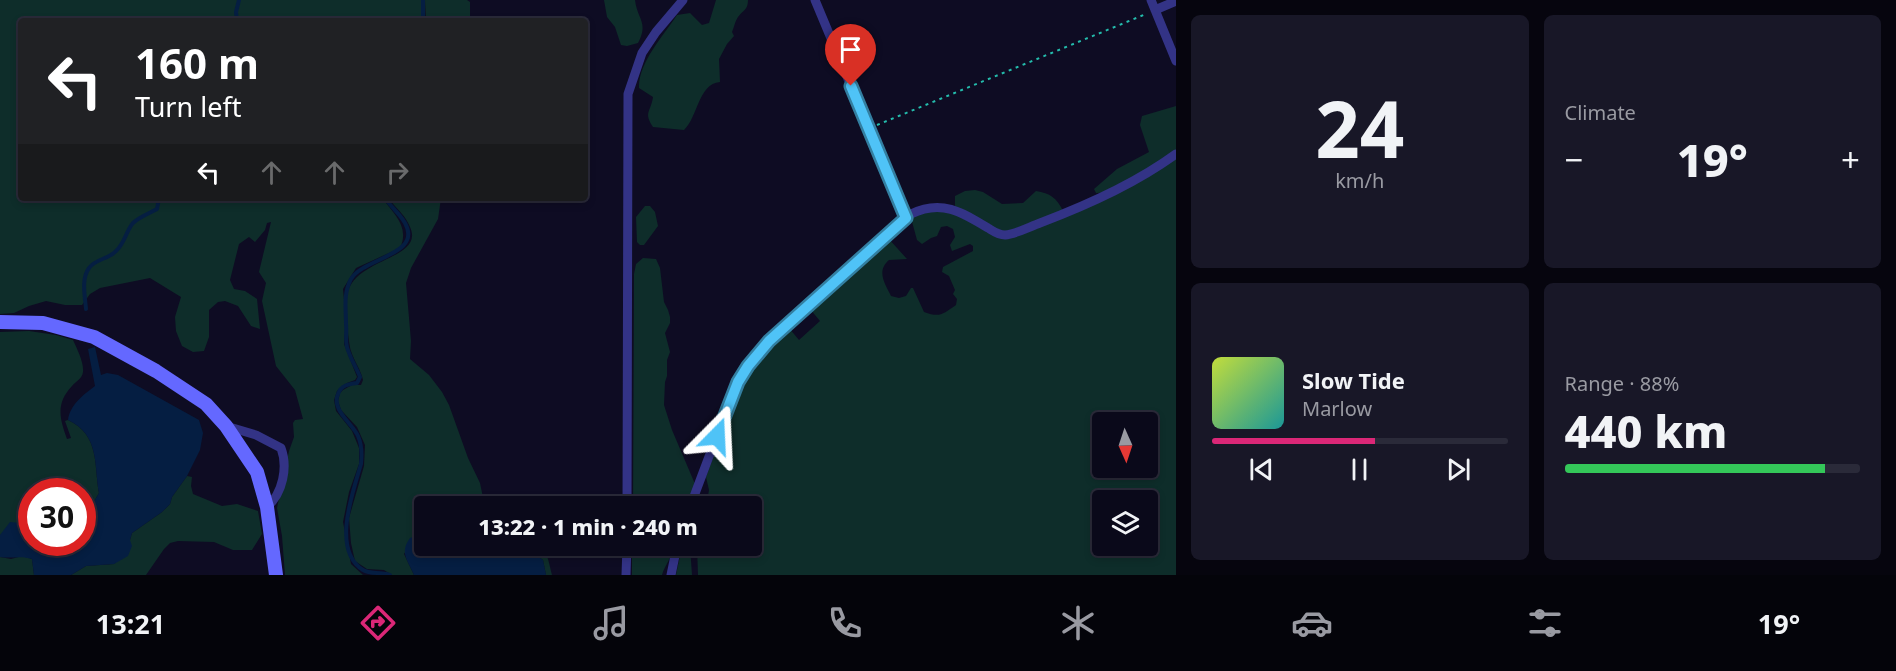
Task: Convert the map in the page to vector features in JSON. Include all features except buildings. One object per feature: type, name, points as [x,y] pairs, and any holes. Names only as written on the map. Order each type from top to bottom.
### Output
[{"type":"main road","points":[[0,322],[43,324],[94,337],[156,371],[207,404],[226,426],[257,472],[267,507],[276,575]]},
{"type":"street","points":[[627,496],[628,94],[642,53],[683,0]]},
{"type":"street","points":[[815,0],[906,218]]},
{"type":"street","points":[[1151,0],[1176,61]]},
{"type":"street","points":[[1155,10],[1176,2]]},
{"type":"street","points":[[694,496],[738,382],[748,366],[769,341],[906,218],[925,209],[945,208],[964,213],[997,233],[1007,235],[1088,204],[1144,176],[1176,154]]},
{"type":"street","points":[[226,426],[256,435],[281,448],[284,463],[282,482],[278,496],[267,507]]},
{"type":"street","points":[[626,575],[627,556]]},
{"type":"street","points":[[671,575],[676,556]]},
{"type":"path","points":[[869,129],[1155,10]]},
{"type":"green space","points":[[0,0],[421,0],[421,18],[18,18],[18,201],[384,201],[396,215],[403,234],[400,248],[356,268],[343,289],[346,321],[344,344],[357,377],[337,391],[334,400],[336,411],[352,431],[359,448],[359,464],[349,492],[343,522],[351,564],[363,575],[285,575],[277,508],[294,437],[293,423],[295,420],[303,419],[295,390],[276,366],[262,301],[266,283],[259,272],[271,222],[267,223],[265,230],[255,242],[249,237],[239,244],[230,280],[234,289],[245,291],[257,299],[260,329],[251,326],[238,306],[225,301],[218,302],[209,310],[209,337],[204,351],[193,352],[182,346],[176,331],[175,317],[181,297],[150,278],[100,288],[90,294],[82,305],[65,305],[46,301],[14,313],[0,314]]},
{"type":"green space","points":[[425,0],[467,0],[470,2],[471,18],[426,18]]},
{"type":"green space","points":[[604,0],[635,0],[642,25],[638,43],[621,45],[615,27],[607,17]]},
{"type":"green space","points":[[716,0],[748,0],[746,8],[736,20],[732,32],[734,36],[719,59],[720,82],[707,89],[684,130],[653,127],[648,115],[653,97],[639,88],[647,59],[677,15],[690,13],[702,25],[709,23]]},
{"type":"green space","points":[[1176,106],[1176,151],[1126,183],[1105,192],[1096,193],[1094,189],[1117,169],[1149,152],[1140,125],[1142,116]]},
{"type":"green space","points":[[1176,157],[1176,575],[698,575],[697,556],[762,556],[762,496],[708,496],[706,477],[740,384],[770,344],[789,328],[799,340],[820,321],[810,309],[888,238],[907,259],[889,260],[885,264],[882,273],[891,296],[899,298],[906,296],[913,288],[924,312],[934,315],[944,313],[956,305],[957,299],[953,294],[955,290],[949,276],[942,272],[943,267],[973,251],[973,246],[970,244],[952,251],[950,245],[955,237],[953,229],[947,226],[941,227],[937,236],[922,244],[917,240],[911,218],[924,211],[950,211],[996,236],[1051,222]]},
{"type":"green space","points":[[965,191],[983,192],[1002,204],[1023,203],[1036,191],[1041,192],[1052,197],[1063,211],[1003,233],[955,206],[955,196]]},
{"type":"green space","points":[[391,201],[441,201],[438,219],[411,268],[406,283],[411,341],[410,359],[429,375],[449,405],[468,458],[480,483],[483,496],[414,496],[414,540],[404,554],[414,575],[392,575],[384,570],[367,569],[355,561],[349,518],[364,466],[365,445],[357,427],[341,410],[338,401],[343,390],[352,385],[361,385],[363,380],[351,351],[347,295],[352,283],[362,273],[399,253],[407,246],[412,238],[408,223]]},
{"type":"green space","points":[[645,206],[650,206],[655,212],[658,226],[644,245],[640,245],[637,242],[636,217]]},
{"type":"green space","points":[[643,258],[656,259],[660,268],[664,302],[670,317],[665,333],[670,352],[667,360],[664,405],[695,484],[690,496],[633,496],[634,274],[636,264]]},
{"type":"green space","points":[[29,331],[73,340],[83,368],[80,378],[63,399],[60,412],[62,425],[67,439],[71,438],[65,421],[68,420],[78,426],[91,442],[99,493],[96,498],[96,478],[18,478],[18,527],[0,535],[0,332]]},
{"type":"green space","points":[[187,476],[192,477],[193,494],[222,506],[237,504],[258,511],[262,534],[252,550],[233,550],[214,542],[178,541],[170,543],[164,549],[146,575],[71,575],[86,566],[114,564],[132,533],[170,504],[172,497]]},
{"type":"green space","points":[[22,556],[32,559],[34,575],[0,575],[0,557],[11,559]]},
{"type":"green space","points":[[537,556],[547,556],[552,575],[546,575],[543,560]]},
{"type":"green space","points":[[632,556],[670,556],[662,575],[632,575]]},
{"type":"green space","points":[[680,556],[691,556],[692,575],[676,575]]},
{"type":"water","points":[[95,347],[101,375],[107,373],[118,375],[199,420],[203,433],[200,450],[170,504],[132,533],[130,540],[132,546],[128,556],[114,564],[86,566],[71,575],[34,575],[32,559],[0,557],[0,535],[10,522],[18,523],[18,556],[96,556],[96,498],[99,493],[94,452],[86,434],[68,420],[74,405],[95,386],[88,349]]},
{"type":"water","points":[[414,537],[414,556],[537,556],[543,560],[546,575],[414,575],[405,552],[410,538]]},
{"type":"waterway","points":[[237,18],[239,0]]},
{"type":"waterway","points":[[423,0],[423,18]]},
{"type":"waterway","points":[[86,309],[84,282],[89,268],[116,251],[133,223],[157,209],[158,201]]},
{"type":"waterway","points":[[387,201],[405,223],[408,234],[406,242],[399,249],[358,272],[348,285],[346,344],[360,377],[357,383],[341,389],[337,405],[358,436],[361,450],[361,464],[347,520],[348,549],[353,561],[363,570],[390,575]]},
{"type":"route","points":[[717,436],[738,382],[769,341],[906,218],[851,86]]}]
